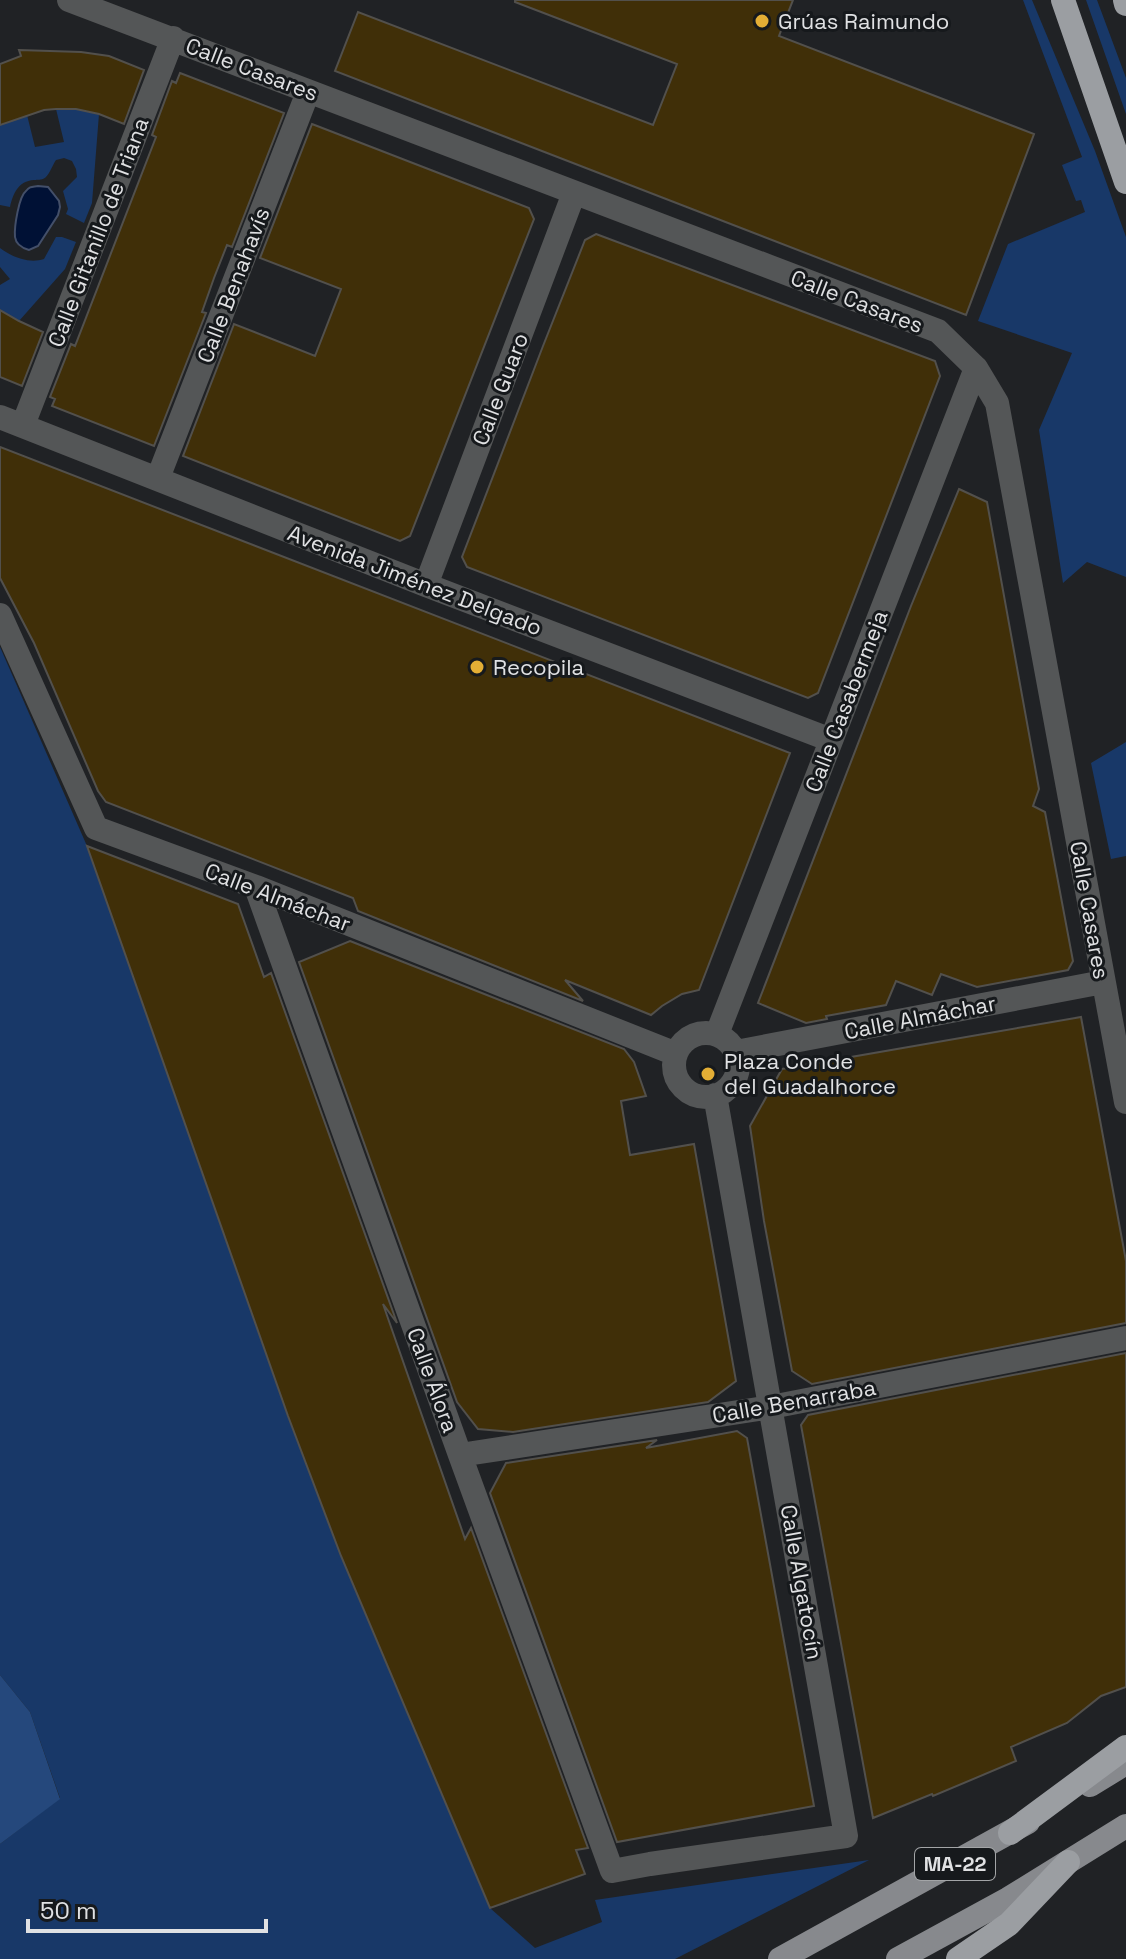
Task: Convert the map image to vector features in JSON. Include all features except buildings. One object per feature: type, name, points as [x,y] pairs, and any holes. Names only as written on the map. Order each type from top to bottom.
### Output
[{"type":"highway","points":[[1056,0],[1075,33]]},
{"type":"highway","points":[[1063,0],[1126,182]]},
{"type":"highway","points":[[1010,1833],[1126,1747]]},
{"type":"highway","points":[[958,1959],[1009,1924],[1068,1862]]},
{"type":"main road","name":"MA-22","points":[[780,1959],[1010,1833],[1126,1763]]},
{"type":"main road","name":"MA-22","points":[[898,1959],[1008,1899],[1126,1826]]},
{"type":"street","name":"Calle Casares","points":[[69,0],[938,331],[976,368],[997,403],[1126,1102]]},
{"type":"street","name":"Calle Gitanillo de Triana","points":[[23,425],[173,38]]},
{"type":"street","name":"Calle Benahavís","points":[[158,478],[308,92]]},
{"type":"street","name":"Calle Guaro","points":[[426,585],[574,193]]},
{"type":"street","name":"Calle Casabermeja","points":[[717,1034],[976,368]]},
{"type":"street","name":"Avenida Jiménez Delgado","points":[[0,417],[831,740]]},
{"type":"street","name":"Calle Almáchar","points":[[0,615],[96,828],[256,887],[676,1054]]},
{"type":"street","name":"Calle Álora","points":[[256,887],[612,1871]]},
{"type":"street","name":"Calle Almáchar","points":[[736,1052],[1103,982]]},
{"type":"street","points":[[697,1034],[717,1034],[725,1038],[736,1052],[738,1073],[725,1091],[706,1097],[696,1095],[680,1083],[674,1064],[676,1054],[688,1038],[697,1034]]},
{"type":"street","name":"Calle Algatocín","points":[[612,1871],[846,1836],[715,1095]]},
{"type":"street","name":"Calle Benarraba","points":[[460,1455],[771,1407],[1126,1338]]},
{"type":"shaded area","points":[[1023,0],[1032,0],[1095,151],[1126,237],[1126,577],[1087,562],[1063,583],[1039,430],[1072,353],[978,321],[1008,244],[1085,212],[1081,200],[1076,201],[1062,165],[1082,157]]},
{"type":"shaded area","points":[[1086,0],[1097,0],[1126,78],[1126,114]]},
{"type":"shaded area","points":[[56,109],[99,114],[92,203],[84,223],[66,214],[68,209],[63,191],[77,177],[72,161],[64,158],[56,160],[44,178],[20,186],[10,207],[0,205],[0,125],[27,115],[35,147],[64,142]]},
{"type":"shaded area","points":[[30,187],[48,187],[60,207],[38,246],[29,250],[16,240],[16,219],[23,194]]},
{"type":"shaded area","points":[[56,237],[76,242],[65,269],[19,321],[0,310],[0,285],[10,279],[0,267],[0,248],[21,259],[44,259]]},
{"type":"shaded area","points":[[0,647],[87,846],[288,1417],[341,1556],[490,1908],[535,1948],[602,1922],[595,1900],[869,1860],[675,1959],[0,1959],[0,1844],[60,1798],[30,1712],[0,1675]]},
{"type":"shaded area","points":[[1126,742],[1126,856],[1111,859],[1091,763]]},
{"type":"shaded area","points":[[0,1675],[30,1712],[60,1799],[0,1844]]},
{"type":"place","name":"Grúas Raimundo","points":[[762,21]]},
{"type":"place","name":"Recopila","points":[[477,667]]},
{"type":"place","name":"Plaza Conde del Guadalhorce","points":[[708,1074]]}]
